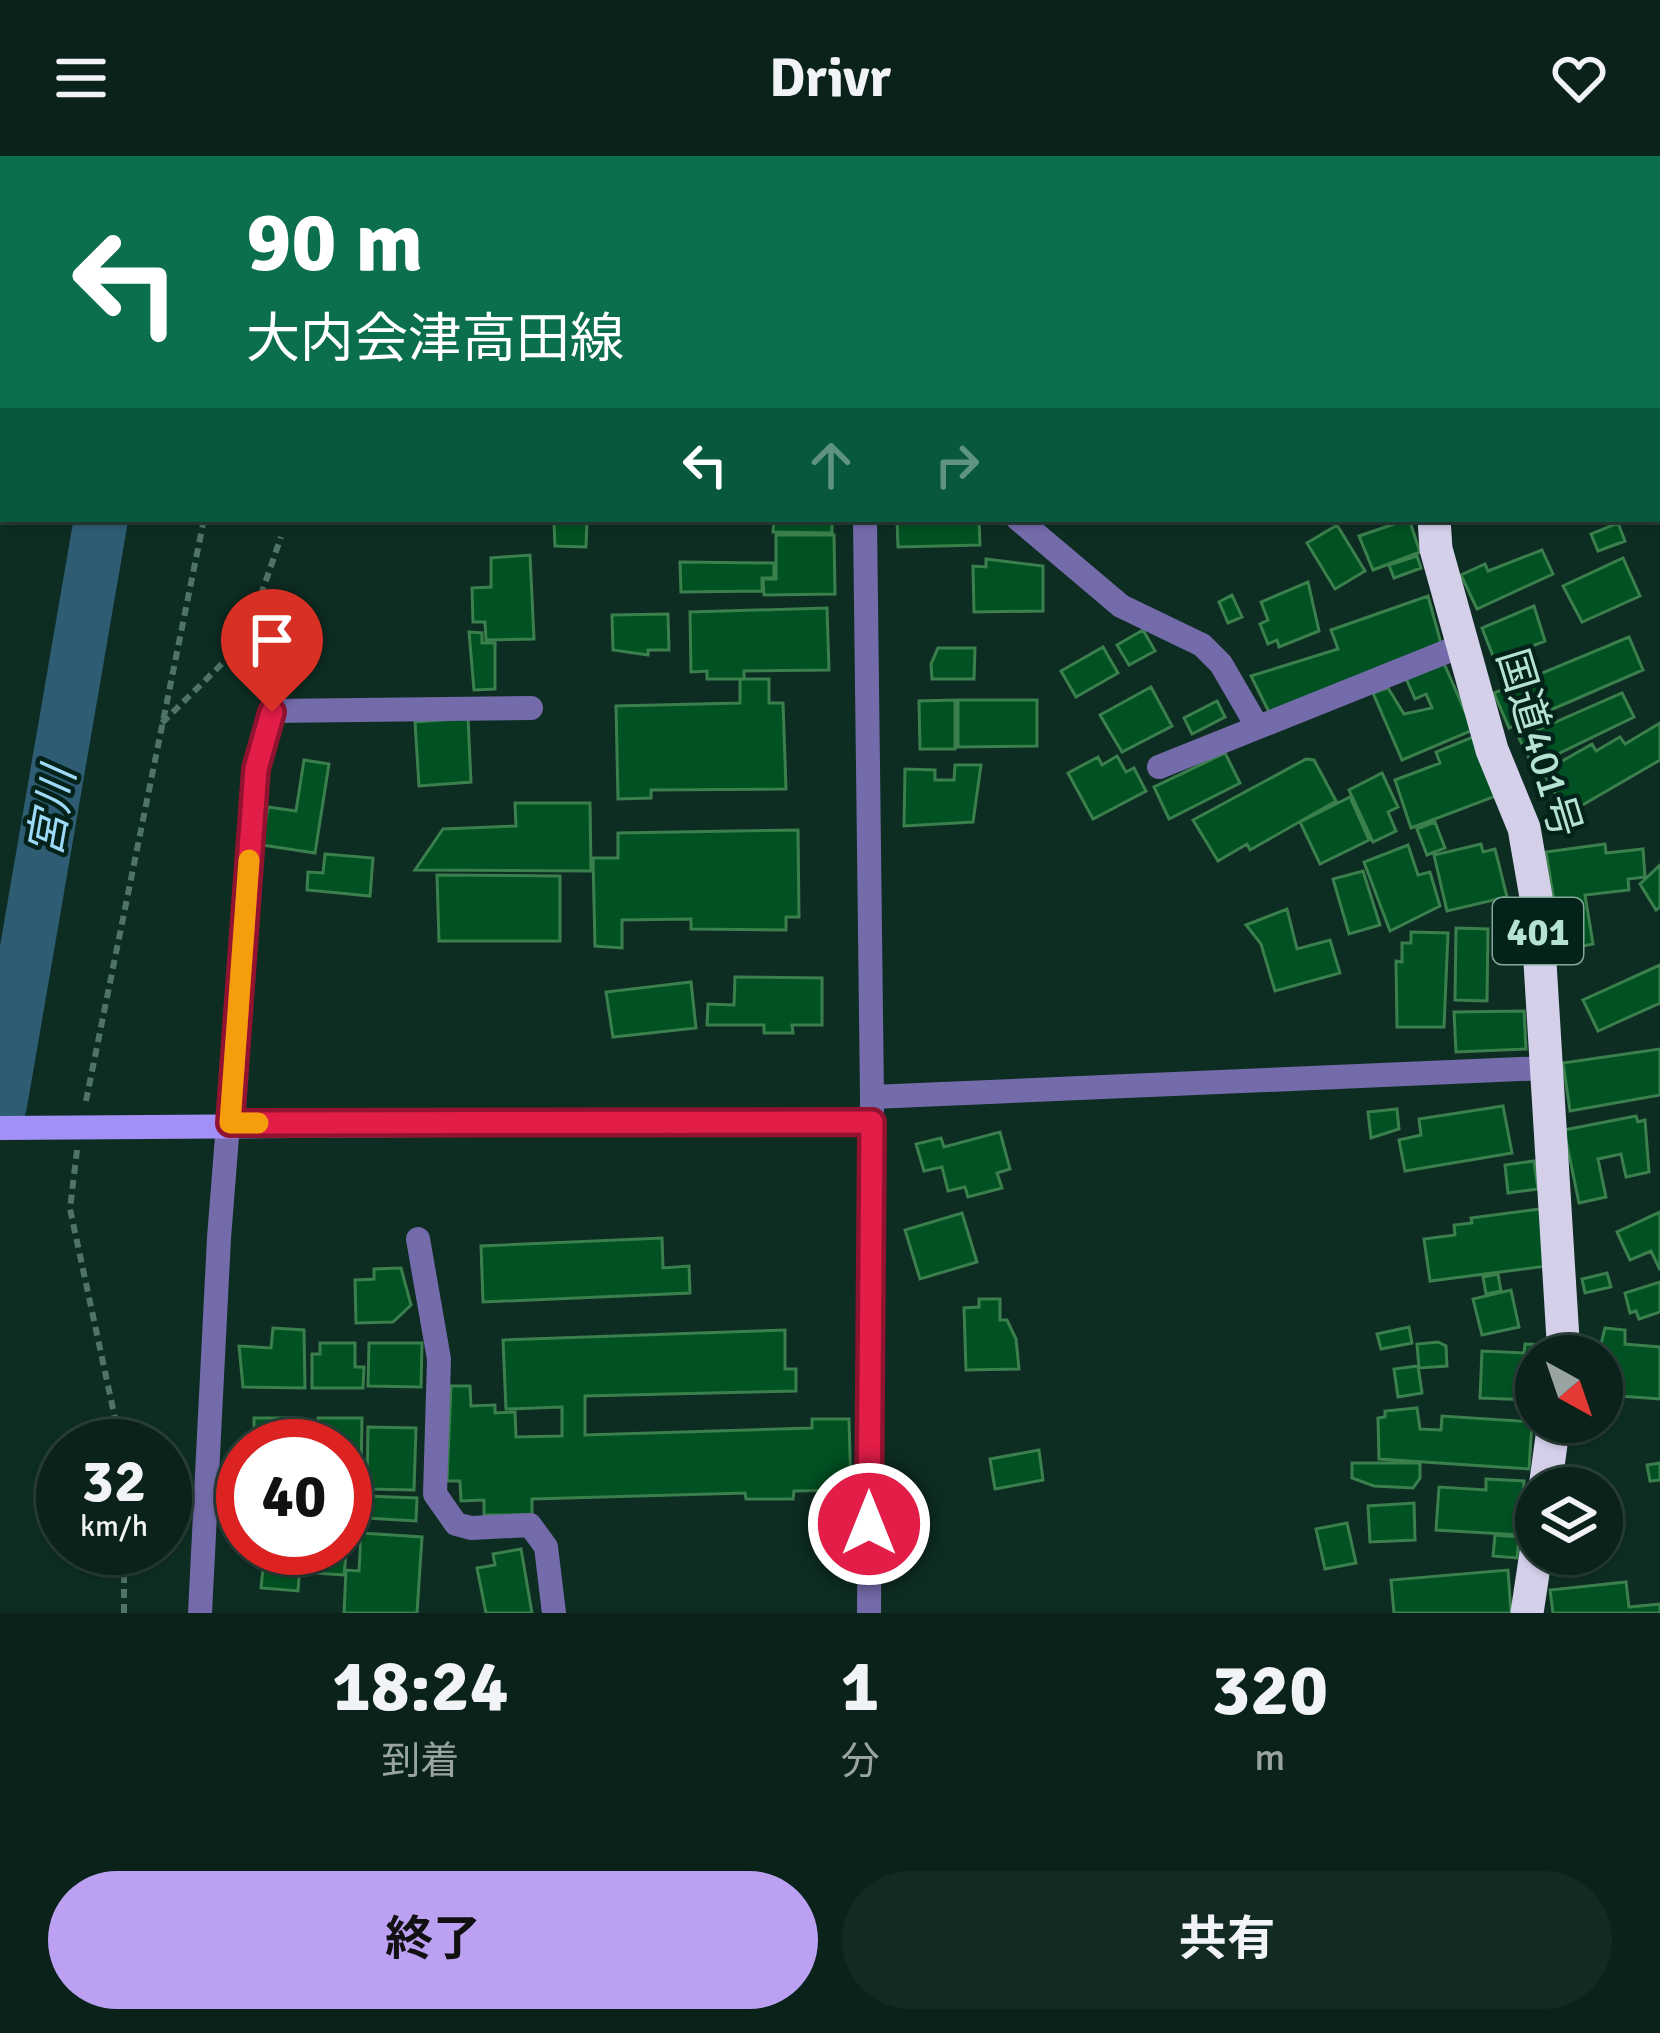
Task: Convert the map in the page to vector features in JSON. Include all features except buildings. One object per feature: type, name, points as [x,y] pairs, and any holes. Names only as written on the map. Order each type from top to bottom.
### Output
[{"type":"highway","name":"国道401号","points":[[1434,522],[1436,549],[1492,750],[1524,828],[1537,916],[1563,1335]]},
{"type":"highway","points":[[1527,1613],[1533,1575]]},
{"type":"main road","points":[[0,1128],[872,1109]]},
{"type":"street","points":[[865,522],[872,1109],[869,1613]]},
{"type":"street","points":[[1022,522],[1121,606],[1202,645],[1221,664],[1257,726]]},
{"type":"street","points":[[1159,767],[1463,645]]},
{"type":"street","points":[[200,1613],[219,1123],[256,769],[272,712],[531,708]]},
{"type":"street","points":[[872,1109],[1546,1068]]},
{"type":"street","points":[[418,1239],[439,1359],[434,1494],[456,1524],[470,1528],[530,1525],[546,1547],[554,1613]]},
{"type":"path","points":[[85,1107],[203,522]]},
{"type":"path","points":[[160,726],[244,640],[281,538]]},
{"type":"path","points":[[81,1129],[70,1208],[115,1419]]},
{"type":"path","points":[[124,1575],[124,1613]]},
{"type":"waterway","name":"宮川","points":[[0,1105],[100,522]]},
{"type":"slow traffic","points":[[249,860],[230,1123],[258,1123]]},
{"type":"route","points":[[272,712],[256,769],[230,1123],[872,1122],[869,1524]]}]
